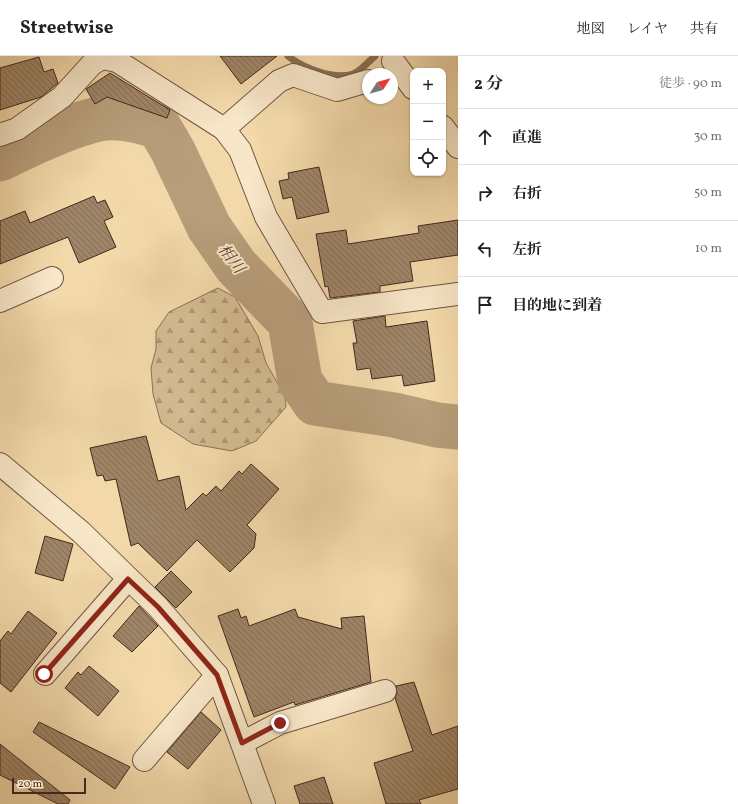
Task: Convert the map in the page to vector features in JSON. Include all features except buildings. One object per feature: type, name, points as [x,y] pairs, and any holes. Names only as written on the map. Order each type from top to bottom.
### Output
[{"type":"street","points":[[0,135],[17,129],[62,97],[97,58],[117,61],[224,129],[240,150],[266,217],[322,312],[458,294]]},
{"type":"street","points":[[390,64],[410,85]]},
{"type":"street","points":[[224,129],[279,81],[293,75],[337,90],[362,83]]},
{"type":"street","points":[[446,132],[458,147]]},
{"type":"street","points":[[0,301],[52,278]]},
{"type":"street","points":[[0,464],[81,532],[158,607],[217,675],[264,804]]},
{"type":"street","points":[[44,674],[128,579]]},
{"type":"street","points":[[144,760],[217,675]]},
{"type":"street","points":[[242,743],[280,723],[385,691]]},
{"type":"green space","points":[[218,288],[235,297],[258,336],[266,363],[285,396],[286,407],[256,441],[232,451],[193,444],[161,423],[153,394],[151,368],[156,349],[156,331],[169,312]]},
{"type":"waterway","points":[[288,56],[310,69],[337,75],[353,74],[359,71],[375,56]]},
{"type":"waterway","name":"相川","points":[[0,159],[62,131],[99,119],[122,118],[159,127],[173,151],[209,227],[236,266],[290,322],[300,381],[315,403],[394,415],[437,425],[458,427]]},
{"type":"route","points":[[44,674],[128,579],[158,607],[217,675],[242,743],[280,723]]}]
